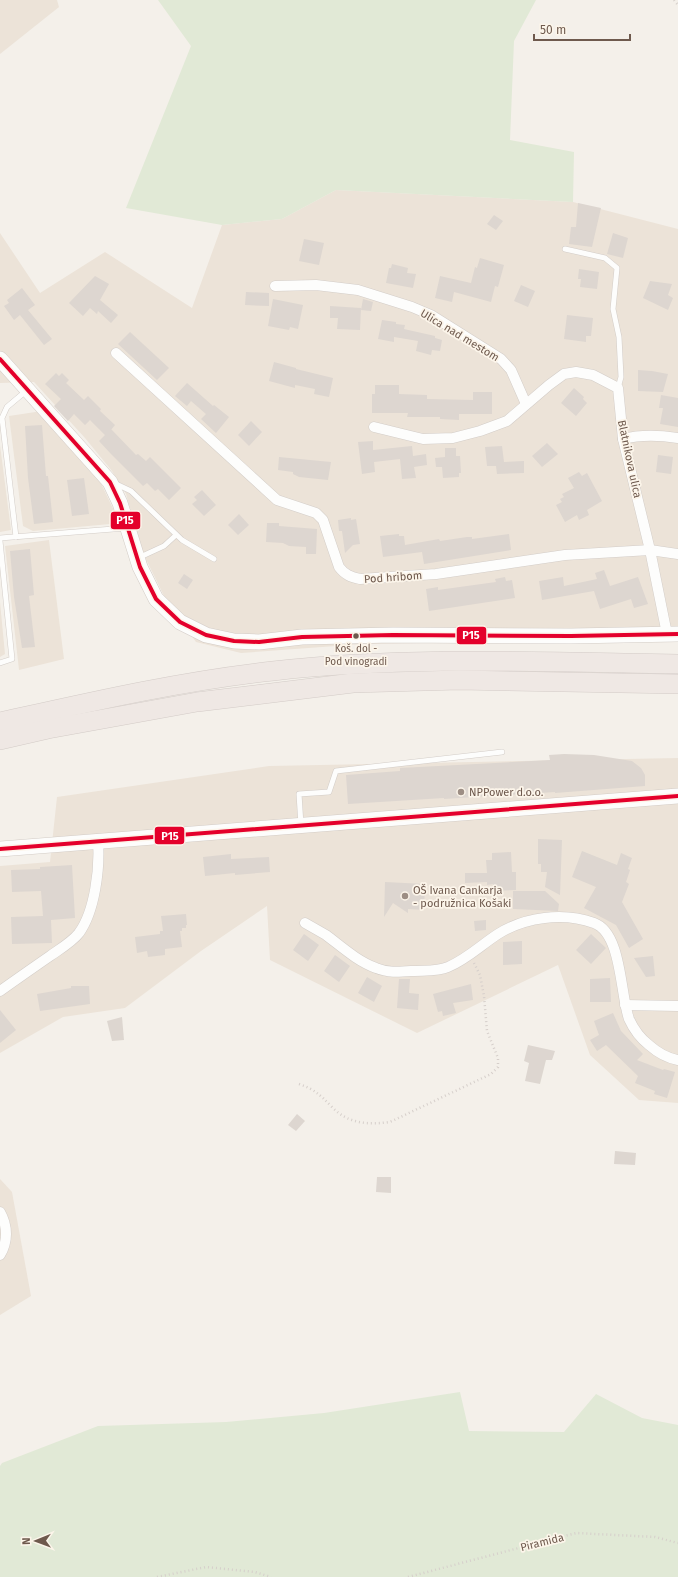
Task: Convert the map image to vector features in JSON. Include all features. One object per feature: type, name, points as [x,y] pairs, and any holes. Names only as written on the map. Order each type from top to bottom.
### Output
[{"type":"highway","points":[[0,722],[188,682],[273,671],[354,664],[459,661],[678,664]]},
{"type":"highway","points":[[0,740],[197,702],[353,682],[466,680],[678,684]]},
{"type":"street","name":"Ulica nad mestom","points":[[275,286],[316,285],[358,290],[412,307],[431,315],[501,360],[511,370],[526,404]]},
{"type":"street","name":"Pod hribom","points":[[116,353],[276,500],[320,515],[339,567],[344,574],[353,578],[360,579],[436,574],[565,555],[650,550]]},
{"type":"street","points":[[0,359],[110,482],[120,503],[140,567],[156,599],[180,622],[206,635],[234,641],[259,642],[302,638],[393,635],[571,636],[673,634]]},
{"type":"street","points":[[374,427],[423,439],[453,438],[480,432],[507,421],[564,374],[576,372],[593,375],[618,388]]},
{"type":"street","name":"Blatnikova ulica","points":[[618,388],[623,439],[650,550],[673,634]]},
{"type":"street","points":[[623,439],[638,435],[659,435],[678,438]]},
{"type":"street","points":[[650,550],[678,554]]},
{"type":"street","points":[[0,849],[678,796]]},
{"type":"street","points":[[0,991],[66,945],[79,934],[87,920],[94,895],[99,854],[98,841]]},
{"type":"street","points":[[305,923],[324,934],[357,959],[377,969],[394,973],[446,968],[470,955],[498,934],[516,924],[553,917],[595,923],[606,932],[614,946],[619,965],[625,1006],[630,1020],[639,1037],[654,1049],[669,1058],[678,1060]]},
{"type":"street","points":[[625,1006],[678,1006]]},
{"type":"street","points":[[0,1212],[6,1228],[5,1248],[0,1255]]},
{"type":"lane","name":"Blatnikova ulica","points":[[565,249],[605,258],[617,268],[613,310],[619,337],[621,377],[618,388]]},
{"type":"lane","points":[[16,537],[2,418],[7,407],[27,389]]},
{"type":"lane","points":[[110,482],[131,491],[182,540],[214,560]]},
{"type":"lane","points":[[0,663],[12,659],[0,539],[128,528]]},
{"type":"lane","points":[[137,558],[164,546],[176,535]]},
{"type":"lane","points":[[301,826],[300,794],[329,792],[336,772],[502,752]]},
{"type":"path","points":[[674,0],[678,5]]},
{"type":"path","points":[[299,1084],[312,1088],[321,1094],[333,1108],[347,1119],[360,1123],[375,1124],[390,1122],[490,1074],[498,1067],[498,1058],[487,1031],[484,996],[480,975],[470,955]]},
{"type":"path","name":"Piramida","points":[[408,1577],[576,1533],[655,1537],[678,1543]]},
{"type":"path","points":[[158,1577],[206,1567],[255,1572],[271,1577]]},
{"type":"shaded area","points":[[0,0],[57,0],[59,7],[0,54]]},
{"type":"shaded area","points":[[336,190],[573,202],[678,229],[678,642],[548,641],[363,644],[241,653],[196,642],[166,600],[143,553],[126,494],[112,471],[85,438],[34,382],[0,383],[0,233],[40,293],[105,252],[192,308],[222,225],[282,219]]},
{"type":"shaded area","points":[[42,411],[97,475],[117,517],[110,524],[33,531],[23,526],[9,416]]},
{"type":"shaded area","points":[[0,445],[11,530],[0,532]]},
{"type":"shaded area","points":[[49,540],[64,659],[19,670],[5,546]]},
{"type":"shaded area","points":[[0,602],[5,654],[0,657]]},
{"type":"shaded area","points":[[678,758],[678,1103],[639,1100],[590,1055],[558,965],[417,1033],[270,960],[267,906],[201,951],[125,1008],[63,1017],[0,1053],[0,866],[50,862],[57,797],[269,766]]},
{"type":"shaded area","points":[[0,1179],[12,1192],[31,1296],[0,1315]]},
{"type":"green space","points":[[158,0],[536,0],[514,41],[510,140],[574,152],[573,202],[336,190],[282,219],[222,225],[126,208],[191,46]]},
{"type":"green space","points":[[460,1392],[469,1431],[564,1432],[596,1394],[642,1418],[678,1425],[678,1577],[0,1577],[0,1466],[2,1463],[98,1426],[226,1422],[324,1413]]},
{"type":"building","points":[[578,203],[601,208],[592,247],[569,244],[571,227],[576,227]]},
{"type":"building","points":[[494,215],[503,221],[496,230],[487,224]]},
{"type":"building","points":[[613,233],[628,238],[623,258],[607,254]]},
{"type":"building","points":[[304,239],[324,243],[319,265],[299,261]]},
{"type":"building","points":[[480,258],[504,265],[498,287],[495,286],[491,302],[454,292],[452,302],[435,298],[440,276],[471,283],[475,267],[477,268]]},
{"type":"building","points":[[392,264],[408,268],[407,273],[416,274],[413,288],[386,283],[389,268],[391,268]]},
{"type":"building","points":[[579,269],[599,272],[597,289],[580,287],[581,279],[578,279]]},
{"type":"building","points":[[95,276],[109,284],[100,300],[118,315],[111,323],[98,311],[97,314],[90,308],[83,316],[69,303]]},
{"type":"building","points":[[650,281],[672,284],[668,295],[673,298],[668,310],[643,298]]},
{"type":"building","points":[[521,285],[535,291],[528,307],[514,301]]},
{"type":"building","points":[[22,288],[35,305],[28,310],[52,339],[44,345],[20,315],[14,320],[4,306],[9,303],[7,300]]},
{"type":"building","points":[[246,292],[269,293],[269,306],[245,305]]},
{"type":"building","points":[[273,299],[303,305],[298,329],[290,327],[289,330],[268,326]]},
{"type":"building","points":[[363,299],[373,302],[371,311],[361,310]]},
{"type":"building","points":[[330,306],[361,308],[360,330],[337,329],[338,318],[330,318]]},
{"type":"building","points":[[567,315],[593,318],[591,336],[586,336],[586,342],[564,339]]},
{"type":"building","points":[[382,320],[405,325],[404,329],[435,336],[435,338],[442,340],[440,351],[432,350],[431,355],[416,351],[418,341],[394,337],[394,342],[378,339]]},
{"type":"building","points":[[130,332],[169,368],[157,380],[118,344]]},
{"type":"building","points":[[274,362],[333,378],[329,397],[314,394],[315,389],[295,385],[295,388],[269,381]]},
{"type":"building","points":[[638,370],[668,374],[663,392],[638,391]]},
{"type":"building","points":[[56,373],[59,376],[62,373],[69,380],[66,383],[84,400],[88,396],[101,409],[100,411],[115,425],[111,429],[136,455],[138,454],[146,461],[150,457],[181,488],[169,500],[158,489],[155,491],[147,483],[143,486],[111,454],[99,441],[105,435],[90,420],[85,425],[74,414],[68,421],[54,406],[61,399],[45,384]]},
{"type":"building","points":[[187,383],[213,406],[214,405],[229,417],[216,433],[201,419],[206,414],[191,401],[187,406],[175,396]]},
{"type":"building","points":[[375,385],[399,385],[399,394],[427,395],[427,399],[473,400],[473,392],[492,392],[492,414],[459,414],[459,420],[440,419],[440,417],[407,417],[408,413],[372,413],[372,394],[375,394]]},
{"type":"building","points":[[574,388],[584,397],[583,399],[587,403],[576,416],[561,403]]},
{"type":"building","points":[[661,395],[678,398],[678,427],[660,424],[663,408],[659,408]]},
{"type":"building","points":[[251,421],[262,432],[249,446],[238,435]]},
{"type":"building","points":[[42,425],[46,476],[48,476],[53,522],[34,524],[28,478],[25,426]]},
{"type":"building","points":[[373,441],[373,450],[412,446],[413,456],[426,454],[427,465],[414,467],[416,478],[402,479],[400,459],[374,462],[375,472],[362,474],[358,442]]},
{"type":"building","points":[[547,443],[558,454],[542,467],[532,456]]},
{"type":"building","points":[[502,446],[504,462],[524,461],[524,473],[497,474],[496,466],[487,466],[485,447]]},
{"type":"building","points":[[445,448],[456,448],[456,456],[460,456],[461,473],[459,473],[459,477],[443,478],[442,467],[436,467],[435,458],[445,457]]},
{"type":"building","points":[[658,455],[673,457],[671,474],[656,472]]},
{"type":"building","points":[[279,457],[331,462],[328,480],[299,477],[293,474],[293,472],[278,470]]},
{"type":"building","points":[[579,472],[582,476],[587,473],[602,501],[587,510],[589,515],[579,520],[577,515],[565,522],[556,505],[562,502],[560,499],[564,497],[562,494],[574,488],[568,478]]},
{"type":"building","points":[[84,478],[89,514],[72,516],[67,480]]},
{"type":"building","points":[[202,490],[216,505],[204,516],[192,504],[197,500],[194,497]]},
{"type":"building","points":[[239,514],[249,525],[238,535],[228,525]]},
{"type":"building","points":[[351,518],[351,520],[356,519],[360,544],[353,545],[345,553],[342,531],[339,531],[338,520]]},
{"type":"building","points":[[267,523],[279,523],[279,526],[317,529],[316,554],[306,554],[306,547],[266,542]]},
{"type":"building","points":[[399,534],[399,536],[404,536],[405,545],[439,539],[440,541],[472,537],[472,539],[509,534],[511,550],[424,564],[422,552],[383,557],[380,536]]},
{"type":"building","points":[[30,549],[34,595],[29,596],[35,647],[22,648],[14,597],[10,551]]},
{"type":"building","points":[[604,570],[610,586],[638,577],[648,604],[634,608],[631,599],[600,609],[594,591],[542,600],[539,581],[563,577],[564,586],[597,579],[595,573]]},
{"type":"building","points":[[184,574],[193,580],[187,589],[178,583]]},
{"type":"building","points":[[505,577],[506,581],[512,580],[515,598],[429,611],[426,589],[438,587],[438,590],[496,582],[495,579]]},
{"type":"building","points":[[549,755],[594,755],[632,761],[641,768],[645,775],[645,786],[555,793],[348,804],[346,775],[400,771],[400,768],[550,760]]},
{"type":"building","points":[[538,839],[562,840],[560,895],[545,887],[547,872],[541,872],[541,864],[538,864]]},
{"type":"building","points":[[582,851],[617,865],[621,853],[632,858],[628,869],[630,870],[626,882],[629,884],[622,902],[643,939],[629,948],[616,925],[584,908],[596,887],[572,877]]},
{"type":"building","points":[[511,852],[512,872],[516,872],[516,890],[493,891],[493,884],[487,885],[487,882],[465,883],[465,873],[487,873],[486,860],[492,860],[492,853]]},
{"type":"building","points":[[231,854],[231,859],[269,857],[270,872],[205,876],[203,857]]},
{"type":"building","points":[[72,865],[75,918],[51,920],[52,943],[12,944],[11,917],[43,916],[41,891],[12,892],[11,870],[40,869],[40,867]]},
{"type":"building","name":"OŠ Ivana Cankarja - podružnica Košaki","points":[[385,882],[425,884],[424,910],[408,909],[408,913],[393,903],[384,917]]},
{"type":"building","points":[[513,891],[545,891],[559,904],[558,911],[513,909]]},
{"type":"building","points":[[186,914],[186,928],[182,928],[182,931],[180,931],[182,947],[165,949],[165,955],[148,957],[147,951],[137,953],[135,937],[160,934],[160,931],[163,931],[161,916]]},
{"type":"building","points":[[486,920],[486,930],[475,931],[474,921]]},
{"type":"building","points":[[304,934],[319,945],[308,961],[293,950]]},
{"type":"building","points":[[591,934],[606,948],[591,964],[576,950]]},
{"type":"building","points":[[522,941],[522,964],[503,965],[503,942]]},
{"type":"building","points":[[335,955],[350,966],[339,982],[324,971]]},
{"type":"building","points":[[653,956],[655,976],[646,977],[634,958]]},
{"type":"building","points":[[367,977],[382,986],[374,1002],[358,993]]},
{"type":"building","points":[[610,978],[611,1002],[590,1002],[590,979]]},
{"type":"building","points":[[399,979],[410,979],[409,993],[419,994],[418,1010],[397,1008]]},
{"type":"building","points":[[471,984],[473,1000],[453,1003],[456,1013],[443,1016],[442,1011],[438,1012],[433,994]]},
{"type":"building","points":[[71,986],[89,986],[90,1004],[40,1011],[37,994],[71,988]]},
{"type":"building","points":[[0,1010],[16,1030],[0,1043]]},
{"type":"building","points":[[613,1013],[621,1031],[643,1054],[637,1060],[663,1070],[675,1072],[667,1098],[654,1094],[655,1091],[635,1083],[638,1076],[606,1045],[597,1051],[590,1040],[599,1035],[594,1021]]},
{"type":"building","points":[[122,1017],[124,1040],[112,1041],[107,1021]]},
{"type":"building","points":[[528,1045],[555,1051],[552,1060],[546,1060],[540,1084],[525,1081],[529,1063],[524,1061]]},
{"type":"building","points":[[297,1114],[305,1121],[296,1131],[288,1125]]},
{"type":"building","points":[[615,1151],[636,1153],[635,1165],[614,1164]]},
{"type":"building","points":[[377,1177],[391,1177],[391,1193],[376,1192]]},
{"type":"transit line","name":"P15","points":[[0,359],[110,482],[120,503],[140,567],[156,599],[180,622],[206,635],[234,641],[259,642],[302,637],[393,635],[571,636],[678,634]]},
{"type":"transit line","name":"P15","points":[[0,849],[678,796]]},
{"type":"place","name":"Koš. dol - Pod vinogradi","points":[[356,636]]},
{"type":"place","name":"NPPower d.o.o.","points":[[461,792]]},
{"type":"place","name":"OŠ Ivana Cankarja - podružnica Košaki","points":[[405,896]]}]
